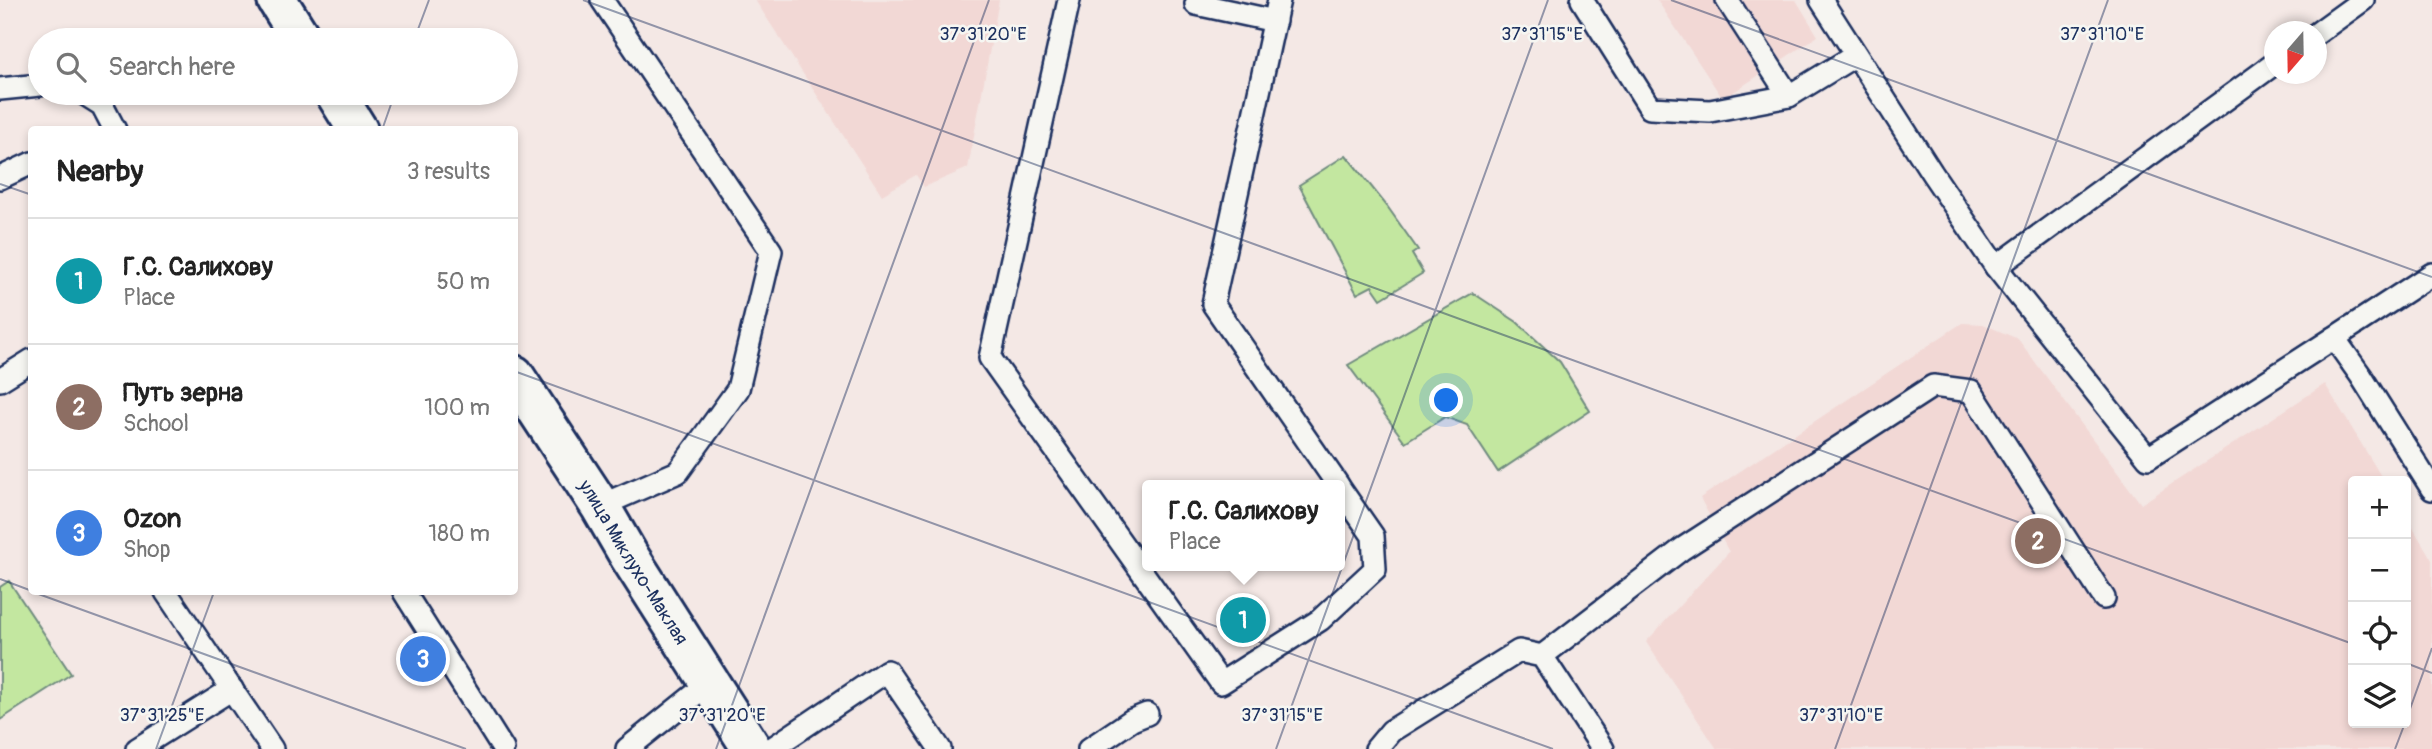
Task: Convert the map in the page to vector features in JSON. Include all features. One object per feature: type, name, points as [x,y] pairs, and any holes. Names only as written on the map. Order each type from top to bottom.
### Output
[{"type":"main road","points":[[277,0],[294,28]]},
{"type":"main road","points":[[342,105],[356,126]]},
{"type":"main road","name":"улица Миклухо-Маклая","points":[[518,381],[600,506],[752,749]]},
{"type":"lane","points":[[600,506],[678,472],[738,389],[771,251],[602,0]]},
{"type":"lane","points":[[1069,0],[990,358],[1221,683],[1320,620],[1375,569],[1373,536],[1345,495]]},
{"type":"lane","points":[[1279,0],[1213,304],[1335,480]]},
{"type":"lane","points":[[1582,0],[1650,108],[1710,111],[1789,96],[1856,55]]},
{"type":"lane","points":[[1727,0],[1789,96]]},
{"type":"lane","points":[[2327,26],[2363,0]]},
{"type":"lane","points":[[1196,4],[1275,21]]},
{"type":"lane","points":[[1832,4],[1856,55],[1931,173],[1996,267],[2148,458],[2432,274]]},
{"type":"lane","points":[[1996,267],[2264,71]]},
{"type":"lane","points":[[0,89],[28,86]]},
{"type":"lane","points":[[101,105],[113,126]]},
{"type":"lane","points":[[0,178],[28,165]]},
{"type":"lane","points":[[2334,338],[2432,489]]},
{"type":"lane","points":[[0,380],[28,362]]},
{"type":"lane","points":[[1542,656],[1682,549],[1933,386],[1971,391],[2104,598]]},
{"type":"lane","points":[[168,595],[272,749]]},
{"type":"lane","points":[[406,595],[503,749]]},
{"type":"lane","points":[[1376,749],[1391,731],[1519,651],[1542,656],[1603,749]]},
{"type":"lane","points":[[771,749],[887,671],[940,749]]},
{"type":"lane","points":[[627,749],[709,683]]},
{"type":"lane","points":[[138,749],[232,689]]},
{"type":"lane","points":[[1089,749],[1132,720],[1147,714]]},
{"type":"shaded area","points":[[755,0],[999,0],[968,168],[924,187],[916,175],[882,195]]},
{"type":"shaded area","points":[[1657,0],[1796,0],[1818,36],[1723,99]]},
{"type":"shaded area","points":[[1962,323],[1983,324],[2018,339],[2141,504],[2325,384],[2381,476],[2348,476],[2348,728],[2411,728],[2411,524],[2432,560],[2432,749],[1717,749],[1646,642],[1729,552],[1700,498]]},
{"type":"green space","points":[[1346,155],[1418,250],[1412,254],[1423,273],[1381,299],[1372,286],[1357,294],[1299,185]]},
{"type":"green space","points":[[1473,293],[1517,322],[1560,362],[1590,411],[1498,472],[1467,425],[1445,417],[1405,442],[1348,365]]},
{"type":"green space","points":[[9,581],[71,674],[0,720],[0,587]]},
{"type":"place","name":"Путь зерна","points":[[2038,541]]},
{"type":"place","name":"Г.С. Салихову","points":[[1243,620]]},
{"type":"place","name":"Ozon","points":[[423,659]]}]
